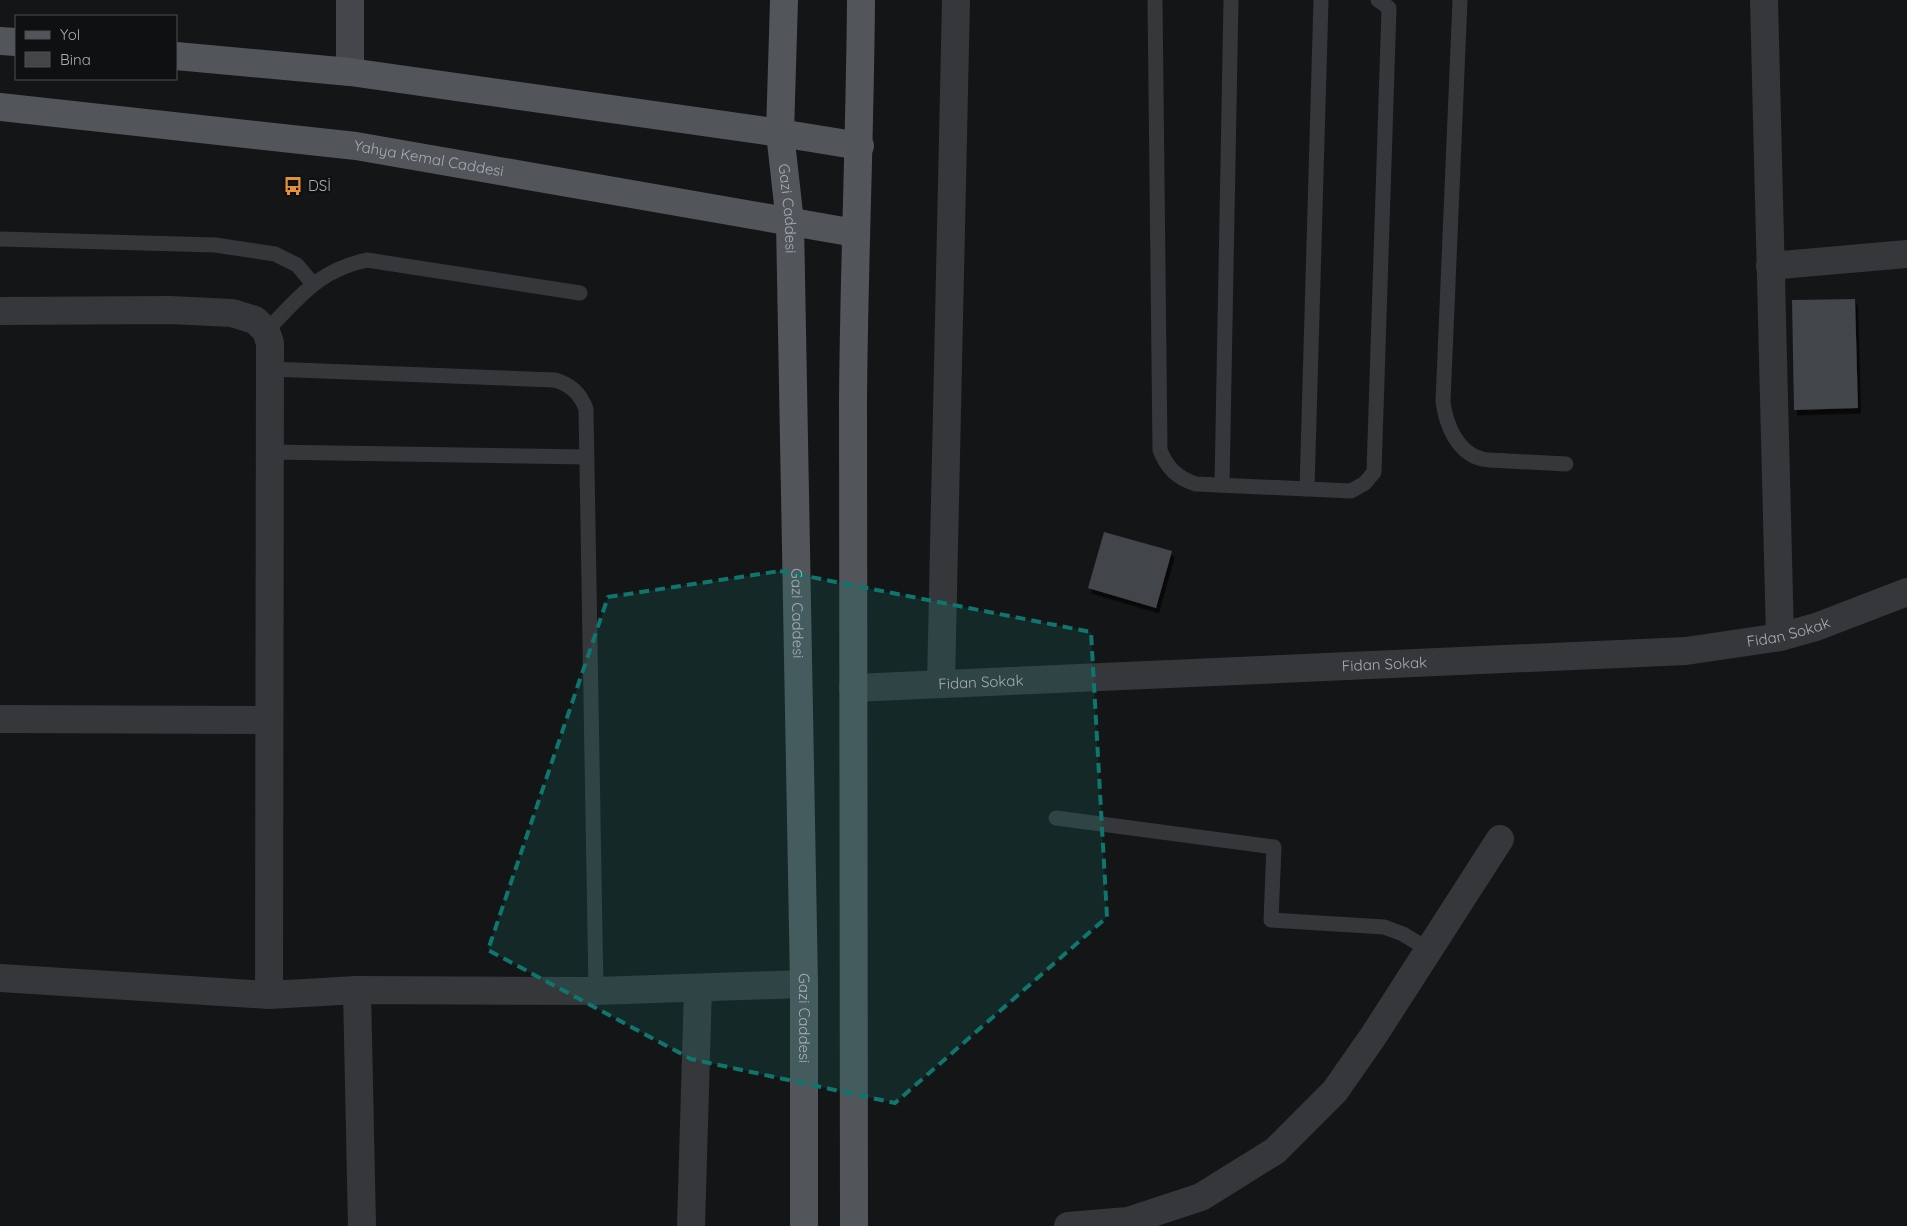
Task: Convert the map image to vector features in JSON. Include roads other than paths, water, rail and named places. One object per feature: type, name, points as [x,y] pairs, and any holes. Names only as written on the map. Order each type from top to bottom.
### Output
[{"type":"main road","name":"Gazi Caddesi","points":[[784,0],[780,133],[790,222],[804,984],[804,1226]]},
{"type":"main road","points":[[854,1226],[853,402],[855,233],[860,146],[860,0]]},
{"type":"main road","points":[[0,41],[15,42]]},
{"type":"main road","points":[[178,56],[350,72],[860,146]]},
{"type":"main road","name":"Yahya Kemal Caddesi","points":[[0,107],[356,146],[855,233]]},
{"type":"street","points":[[350,0],[350,72]]},
{"type":"street","points":[[941,684],[956,0]]},
{"type":"street","points":[[1764,0],[1780,637]]},
{"type":"street","points":[[1770,266],[1907,254]]},
{"type":"street","points":[[0,311],[170,310],[232,313],[255,320],[266,331],[270,343],[269,995]]},
{"type":"street","name":"Fidan Sokak","points":[[853,688],[1686,651],[1780,637],[1816,627],[1907,592]]},
{"type":"street","points":[[0,719],[268,720]]},
{"type":"street","points":[[1068,1226],[1128,1221],[1201,1197],[1275,1151],[1335,1091],[1374,1035],[1500,839]]},
{"type":"street","points":[[0,978],[269,995],[357,990],[596,991],[804,984]]},
{"type":"street","points":[[691,1226],[698,988]]},
{"type":"street","points":[[357,990],[362,1226]]},
{"type":"lane","points":[[1155,0],[1160,450],[1164,461],[1178,476],[1196,484],[1351,491],[1365,483],[1374,472],[1389,8],[1378,0]]},
{"type":"lane","points":[[1222,485],[1230,0]]},
{"type":"lane","points":[[1307,489],[1321,0]]},
{"type":"lane","points":[[1460,0],[1443,402],[1444,415],[1448,427],[1455,438],[1466,450],[1481,459],[1566,464]]},
{"type":"lane","points":[[0,239],[215,245],[276,254],[297,265],[312,284]]},
{"type":"lane","points":[[266,331],[312,284],[330,272],[348,264],[367,260],[580,294]]},
{"type":"lane","points":[[270,369],[555,380],[575,390],[582,399],[586,409],[596,991]]},
{"type":"lane","points":[[270,452],[587,457]]},
{"type":"lane","points":[[1056,818],[1274,847],[1271,920],[1384,928],[1403,934],[1429,950]]},
{"type":"place","name":"DSİ","points":[[293,186]]}]
